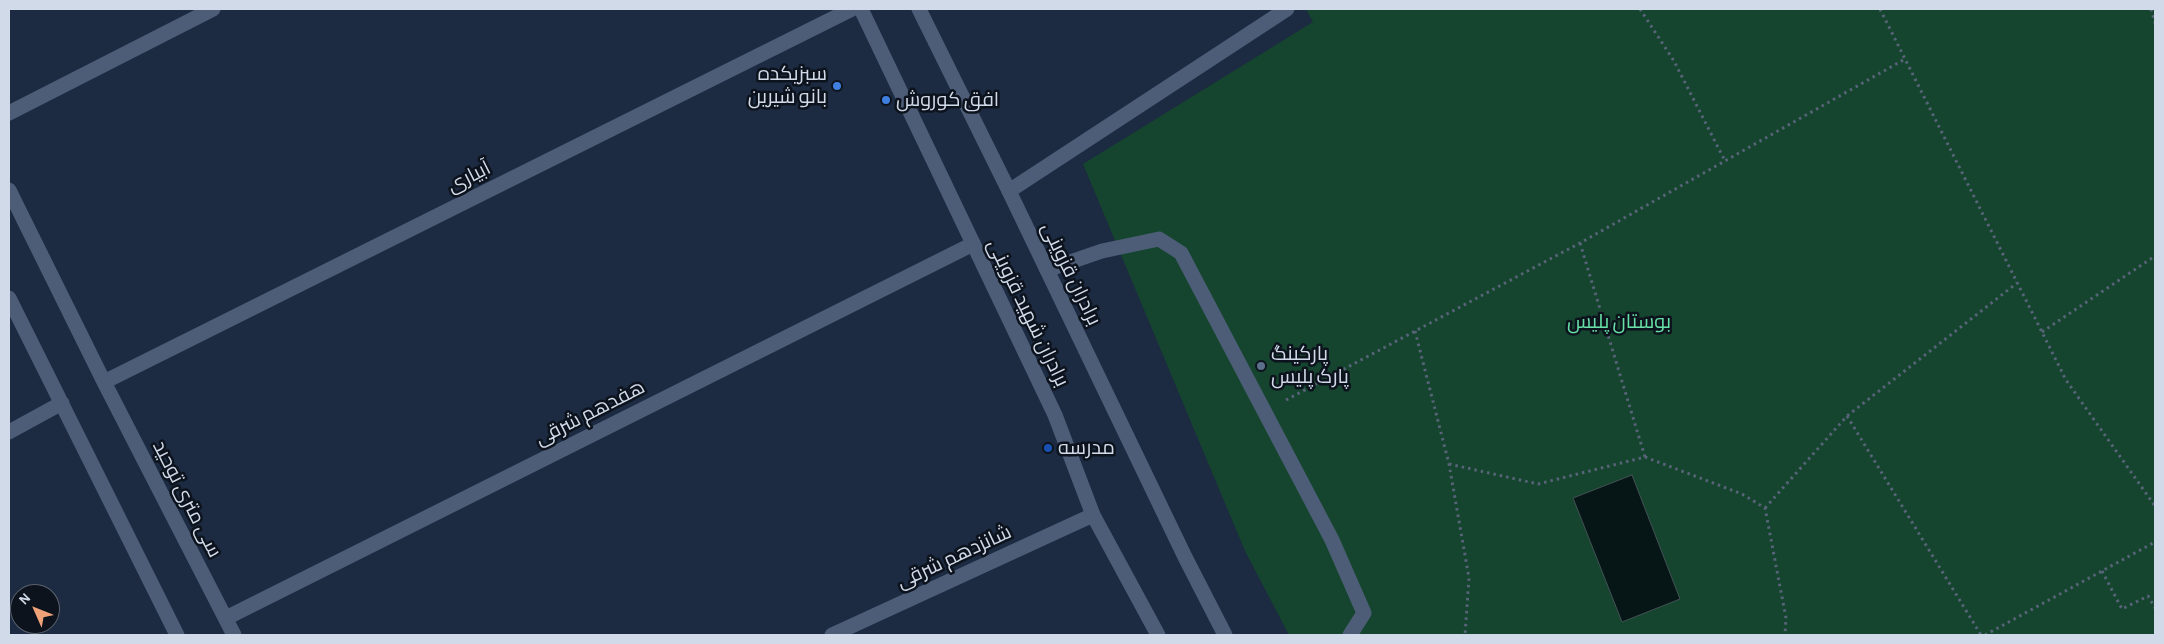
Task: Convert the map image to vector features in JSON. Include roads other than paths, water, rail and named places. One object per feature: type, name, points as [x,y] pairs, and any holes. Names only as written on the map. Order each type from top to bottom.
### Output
[{"type":"street","points":[[9,113],[213,9]]},
{"type":"street","name":"آبیاری","points":[[104,382],[852,9]]},
{"type":"street","name":"برادران شهید قزوینی","points":[[861,9],[1055,415],[1093,514],[1158,635]]},
{"type":"street","name":"برادران قزوینی","points":[[919,9],[1185,557],[1225,635]]},
{"type":"street","points":[[1009,191],[1287,9]]},
{"type":"street","name":"سی متری توحید","points":[[9,190],[104,382],[234,635]]},
{"type":"street","points":[[1047,270],[1102,251],[1159,239],[1181,253],[1332,540],[1364,613],[1350,635]]},
{"type":"street","name":"هفدهم شرقی","points":[[226,618],[973,244]]},
{"type":"street","points":[[9,298],[177,635]]},
{"type":"street","points":[[9,432],[62,404]]},
{"type":"street","name":"شانزدهم شرقی","points":[[832,635],[1093,514]]},
{"type":"place","name":"سبزیکده بانو شیرین","points":[[837,86]]},
{"type":"place","name":"افق کوروش","points":[[886,100]]},
{"type":"place","name":"پارکینگ پارک پلیس","points":[[1261,366]]},
{"type":"place","name":"مدرسه","points":[[1048,448]]},
{"type":"park label","name":"بوستان پلیس","points":[[1619,322]]}]
